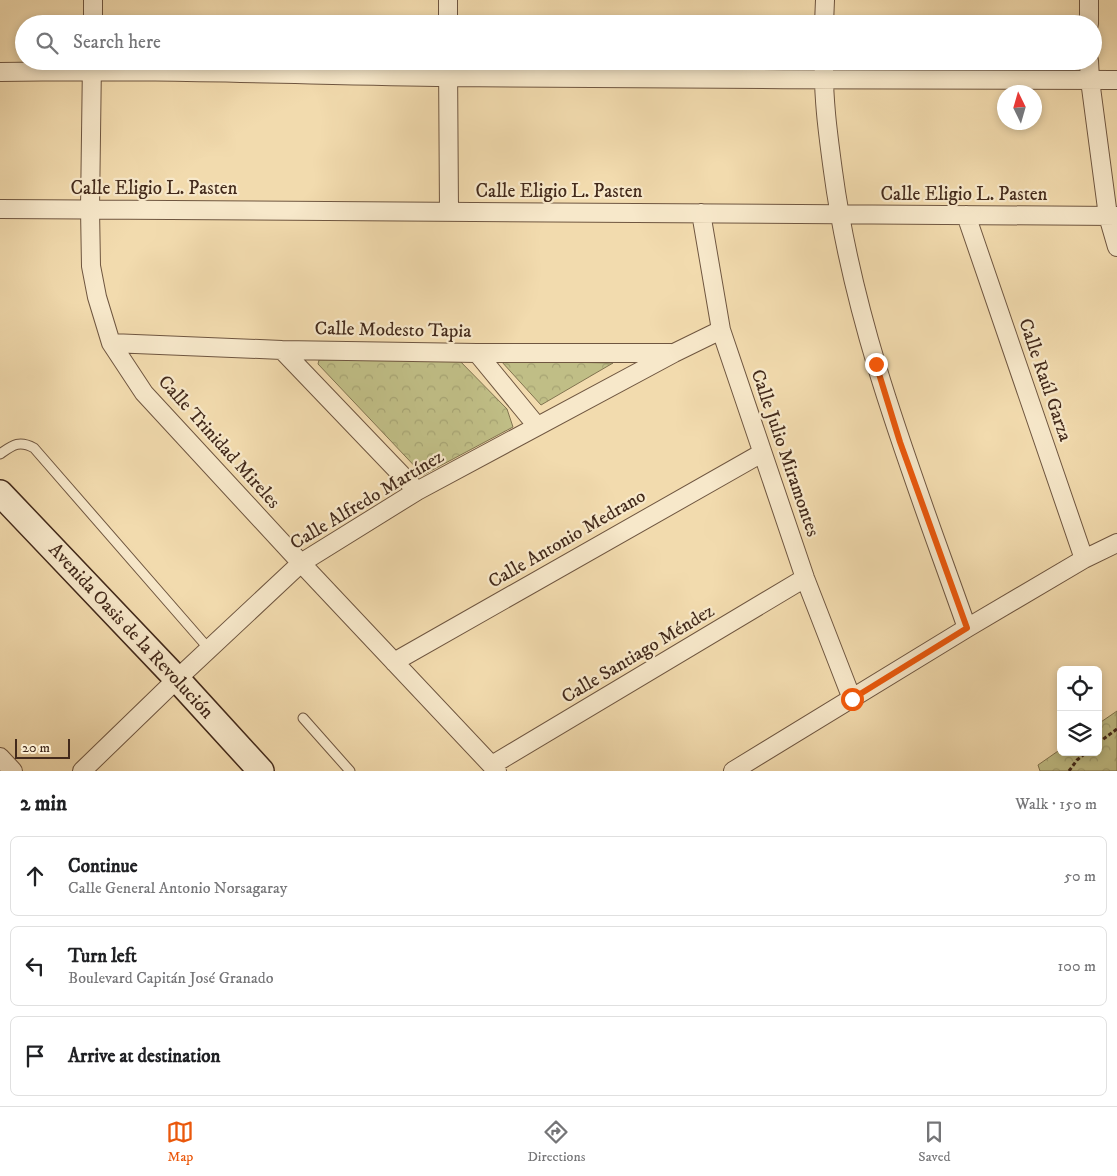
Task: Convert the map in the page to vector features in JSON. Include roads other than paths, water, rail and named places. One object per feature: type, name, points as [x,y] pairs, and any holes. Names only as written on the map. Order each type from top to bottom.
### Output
[{"type":"main road","name":"Avenida Oasis de la Revolución","points":[[0,492],[177,679],[261,771]]},
{"type":"street","points":[[92,15],[93,0]]},
{"type":"street","points":[[448,0],[448,15]]},
{"type":"street","points":[[824,15],[825,0]]},
{"type":"street","points":[[1089,0],[1089,15]]},
{"type":"street","points":[[0,72],[31,70]]},
{"type":"street","name":"Calle Trinidad Mireles","points":[[92,70],[91,266],[97,297],[111,343],[144,393],[301,563],[495,768]]},
{"type":"street","points":[[448,70],[449,212]]},
{"type":"street","points":[[482,70],[824,80],[1117,80]]},
{"type":"street","points":[[824,70],[828,141],[838,214],[855,290],[900,442],[967,628]]},
{"type":"street","points":[[1089,70],[1117,247]]},
{"type":"street","name":"Calle Eligio L. Pasten","points":[[0,209],[1112,216]]},
{"type":"street","name":"Calle Julio Miramontes","points":[[702,213],[722,330],[805,578],[852,699]]},
{"type":"street","name":"Calle Raúl Garza","points":[[966,215],[1084,559]]},
{"type":"street","name":"Calle Alfredo Martínez","points":[[82,771],[301,563],[417,492],[674,353],[722,330]]},
{"type":"street","name":"Calle Modesto Tapia","points":[[111,343],[282,350],[477,353],[674,353]]},
{"type":"street","points":[[282,350],[417,492]]},
{"type":"street","points":[[477,353],[537,426]]},
{"type":"street","name":"Calle Antonio Medrano","points":[[394,662],[762,453]]},
{"type":"street","points":[[734,771],[967,628],[1084,559],[1117,543]]},
{"type":"street","name":"Calle Santiago Méndez","points":[[495,768],[805,578]]},
{"type":"street","points":[[0,757],[13,771]]},
{"type":"lane","points":[[0,454],[14,444],[26,444],[34,448],[209,649]]},
{"type":"lane","points":[[303,718],[350,771]]}]
